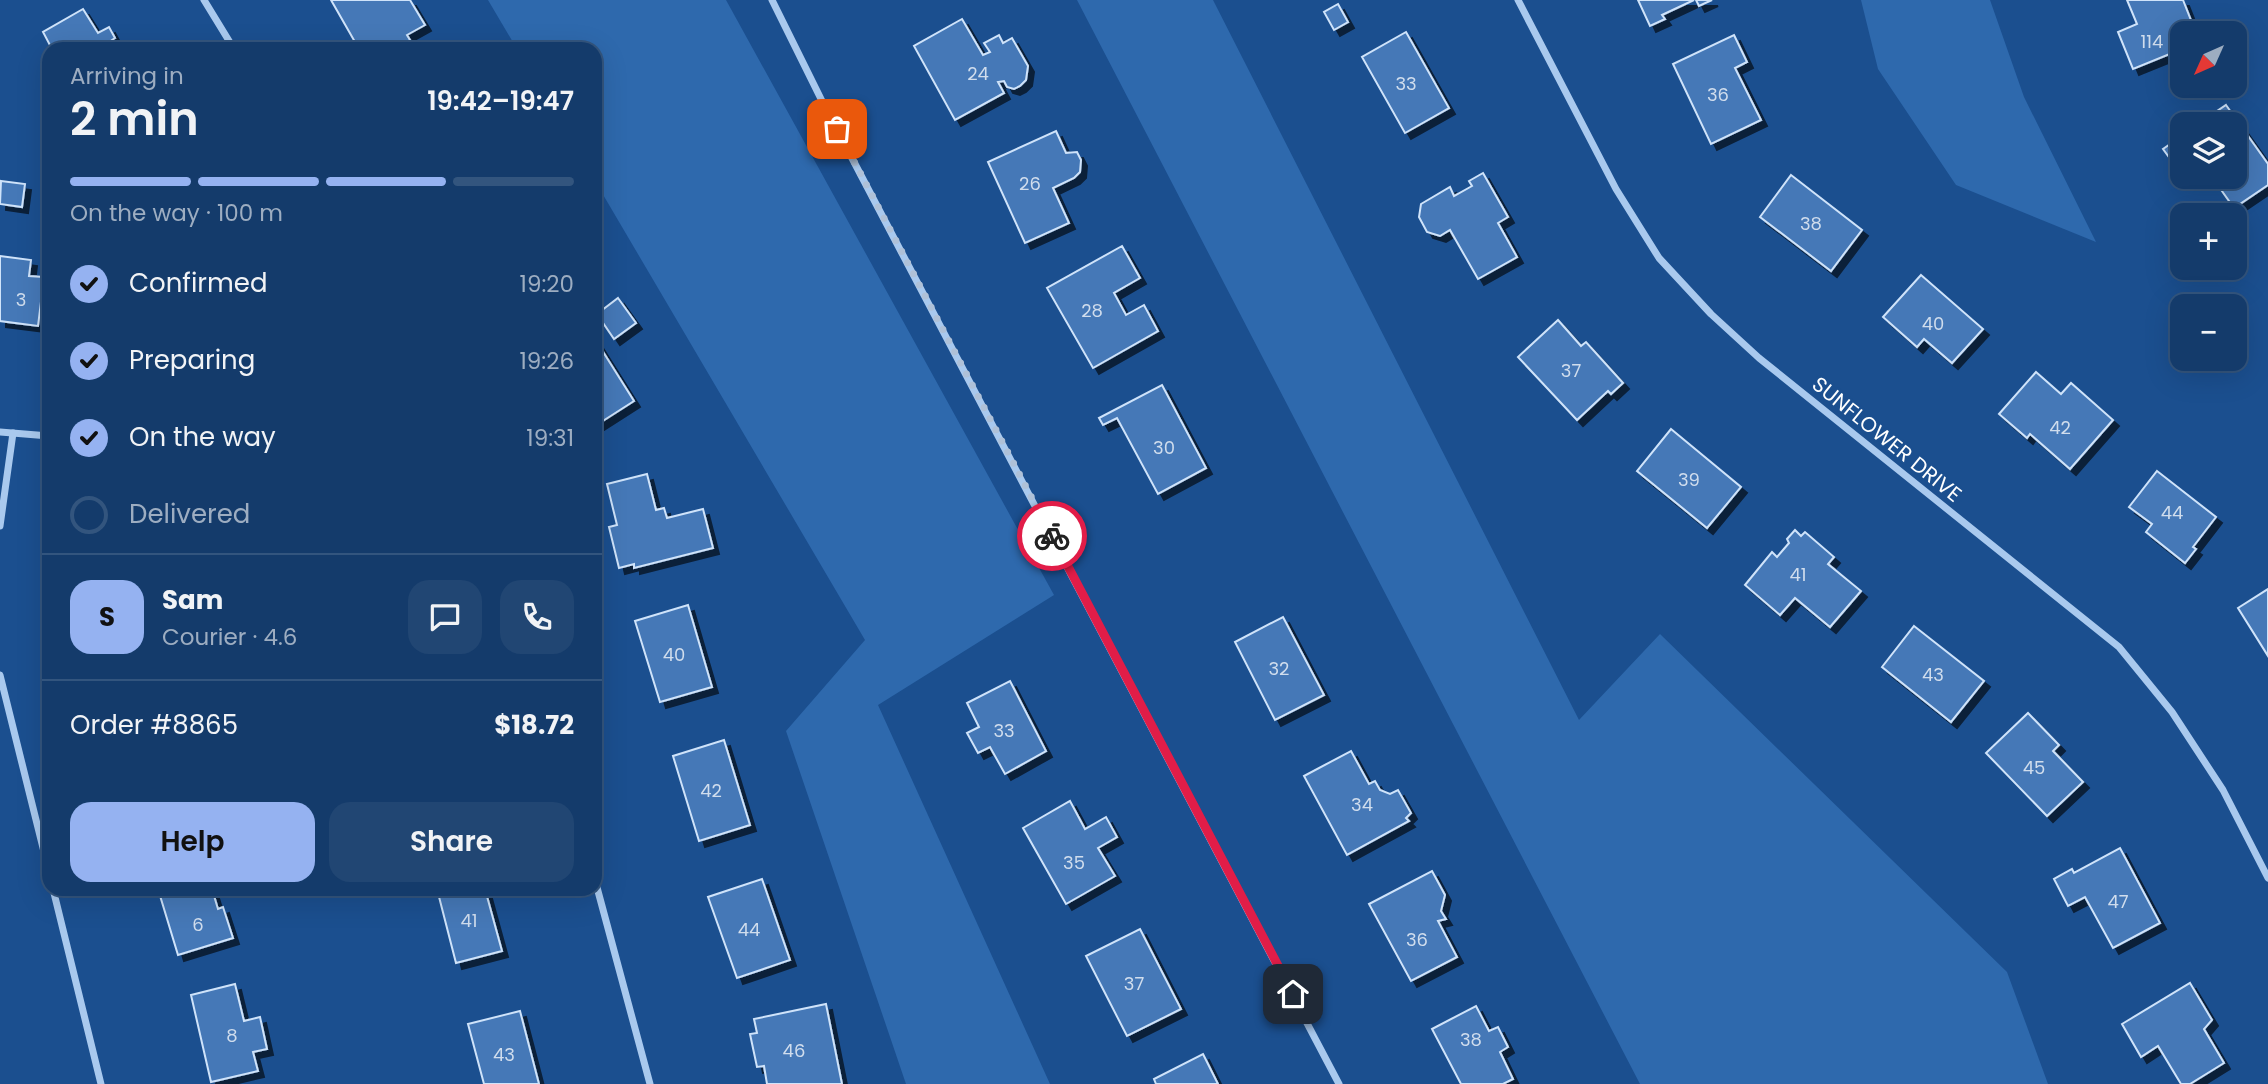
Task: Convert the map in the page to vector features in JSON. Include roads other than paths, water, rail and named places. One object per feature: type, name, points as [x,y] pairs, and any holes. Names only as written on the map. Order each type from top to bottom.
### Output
[{"type":"street","points":[[204,0],[230,42]]},
{"type":"street","points":[[772,0],[1339,1084]]},
{"type":"street","name":"SUNFLOWER DRIVE","points":[[1518,0],[1616,189],[1659,258],[1711,314],[1759,358],[2119,648],[2172,712],[2223,790],[2268,878]]},
{"type":"street","points":[[0,432],[42,435]]},
{"type":"street","points":[[0,526],[13,433]]},
{"type":"street","points":[[0,675],[42,844]]},
{"type":"street","points":[[55,896],[101,1084]]},
{"type":"street","points":[[599,896],[650,1084]]}]
